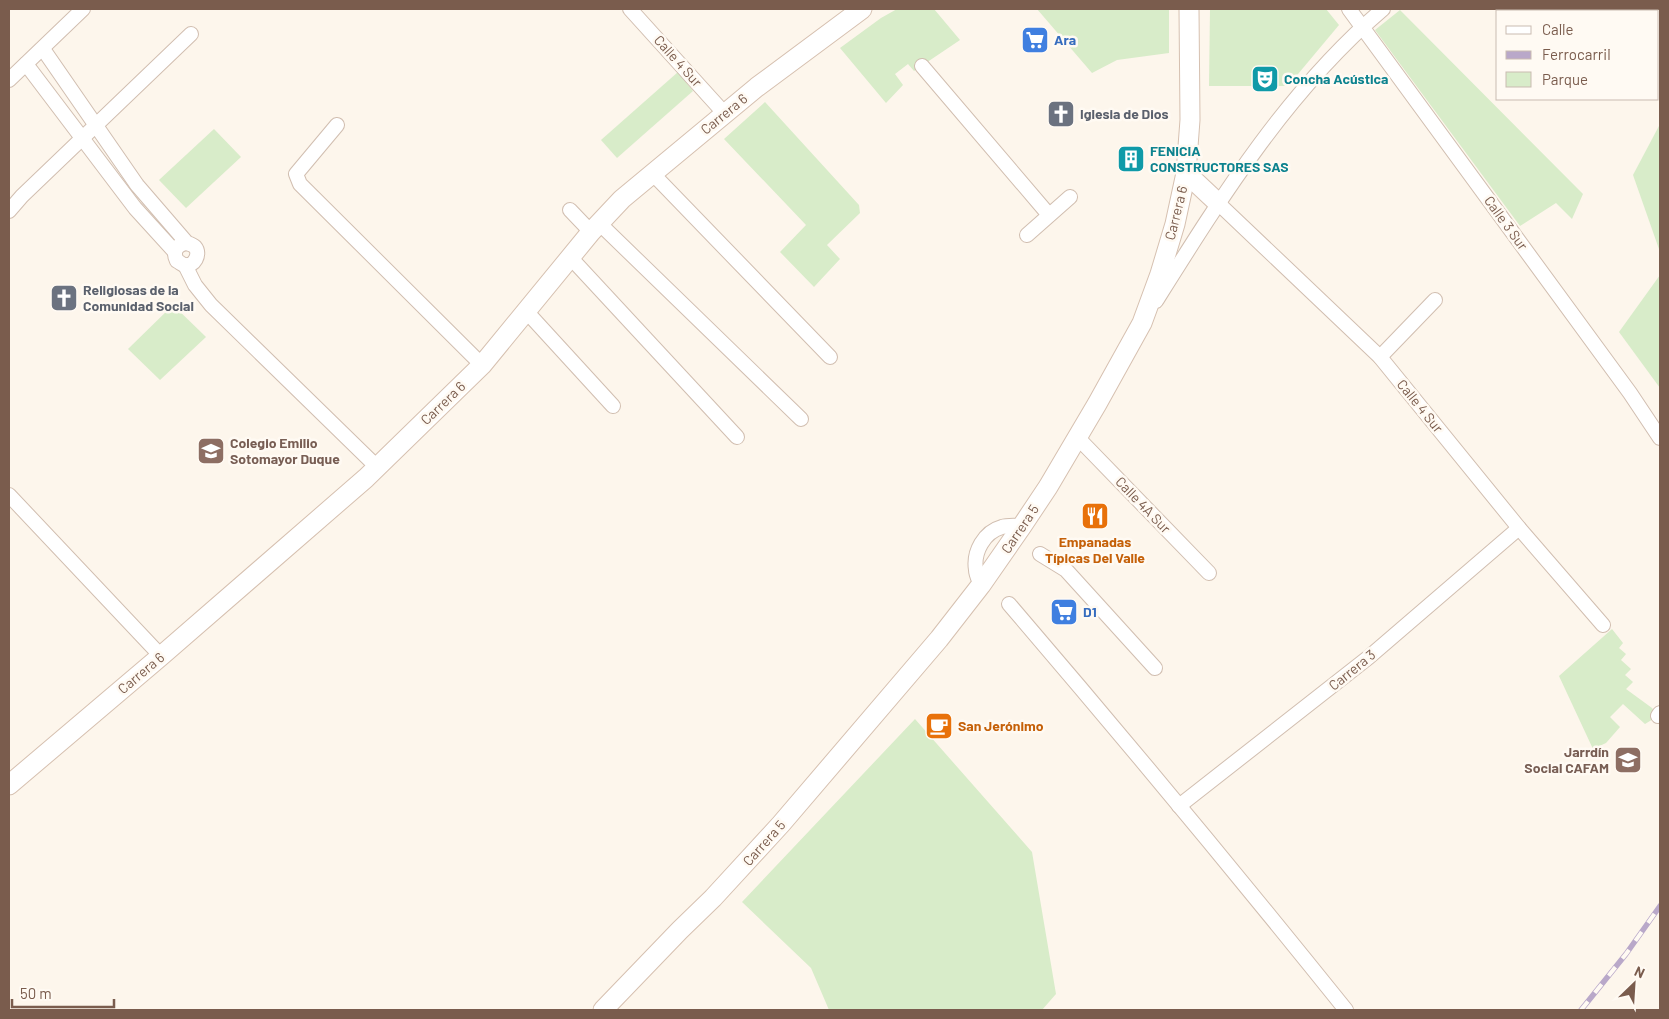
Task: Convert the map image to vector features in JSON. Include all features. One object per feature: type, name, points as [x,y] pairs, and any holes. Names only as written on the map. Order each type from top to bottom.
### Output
[{"type":"main road","name":"Carrera 6","points":[[11,780],[161,656],[351,492],[482,365],[595,227],[622,199],[757,87],[862,9]]},
{"type":"main road","name":"Carrera 6","points":[[1142,323],[1160,274],[1175,224],[1186,173],[1190,120],[1189,9]]},
{"type":"main road","points":[[1186,173],[1218,203]]},
{"type":"main road","name":"Carrera 5","points":[[603,1010],[713,898],[781,824],[939,640],[981,585],[1048,487],[1114,375],[1142,323]]},
{"type":"street","points":[[9,80],[83,9]]},
{"type":"street","name":"Calle 4 Sur","points":[[630,9],[725,114]]},
{"type":"street","name":"Calle 3 Sur","points":[[1349,9],[1630,393],[1660,438]]},
{"type":"street","name":"Carrera 5","points":[[1142,323],[1218,203],[1299,93],[1363,26],[1383,9]]},
{"type":"street","points":[[9,211],[22,196],[191,34]]},
{"type":"street","points":[[26,64],[134,208],[175,252],[177,261],[190,265],[197,257],[195,247],[187,243],[137,185],[43,49]]},
{"type":"street","points":[[922,66],[1049,215]]},
{"type":"street","points":[[39,81],[55,68]]},
{"type":"street","points":[[337,125],[296,174],[300,184],[482,365]]},
{"type":"street","points":[[105,168],[118,159]]},
{"type":"street","points":[[652,173],[830,357]]},
{"type":"street","points":[[1027,235],[1070,198]]},
{"type":"street","name":"Calle 4 Sur","points":[[1218,203],[1380,358],[1520,528],[1603,625]]},
{"type":"street","points":[[570,210],[595,227],[801,419]]},
{"type":"street","points":[[150,225],[163,214]]},
{"type":"street","points":[[175,252],[182,243],[187,243]]},
{"type":"street","points":[[570,257],[737,437]]},
{"type":"street","points":[[185,265],[195,285],[210,305],[377,467]]},
{"type":"street","points":[[1380,358],[1435,300]]},
{"type":"street","points":[[526,311],[613,406]]},
{"type":"street","name":"Calle 4A Sur","points":[[1077,437],[1209,573]]},
{"type":"street","points":[[9,495],[161,656]]},
{"type":"street","name":"Carrera 3","points":[[1179,806],[1369,656],[1520,528]]},
{"type":"street","points":[[1040,554],[1066,570],[1155,668]]},
{"type":"street","points":[[1008,604],[1051,652],[1346,1010]]},
{"type":"green space","points":[[897,9],[934,9],[960,40],[914,71],[908,64],[895,74],[903,85],[886,103],[840,48],[881,18]]},
{"type":"green space","points":[[1037,9],[1169,9],[1169,53],[1117,60],[1092,73]]},
{"type":"green space","points":[[1210,9],[1326,9],[1339,25],[1288,86],[1209,86]]},
{"type":"green space","points":[[1400,10],[1583,194],[1572,219],[1556,203],[1520,226],[1375,30]]},
{"type":"green space","points":[[678,72],[693,91],[617,158],[601,140]]},
{"type":"green space","points":[[765,102],[859,205],[860,213],[827,245],[840,259],[814,287],[780,252],[806,225],[724,139]]},
{"type":"green space","points":[[1660,124],[1660,252],[1633,175]]},
{"type":"green space","points":[[214,129],[241,157],[186,208],[159,180]]},
{"type":"green space","points":[[1660,275],[1660,388],[1619,332]]},
{"type":"green space","points":[[173,305],[206,337],[160,380],[128,349]]},
{"type":"green space","points":[[1612,629],[1623,643],[1619,648],[1626,654],[1621,660],[1631,669],[1625,675],[1633,682],[1626,689],[1652,708],[1658,716],[1645,724],[1623,704],[1610,717],[1620,727],[1606,743],[1593,749],[1559,676]]},
{"type":"green space","points":[[915,719],[1032,852],[1056,994],[1042,1010],[829,1010],[811,968],[742,902]]},
{"type":"railway","points":[[1581,1010],[1626,954],[1660,906]]},
{"type":"place","name":"Ara","points":[[1035,40]]},
{"type":"place","name":"Concha Acústica","points":[[1265,79]]},
{"type":"place","name":"Iglesia de Dios","points":[[1061,114]]},
{"type":"place","name":"FENICIA CONSTRUCTORES SAS","points":[[1131,159]]},
{"type":"place","name":"Religiosas de la Comunidad Social","points":[[64,298]]},
{"type":"place","name":"Colegio Emilio Sotomayor Duque","points":[[211,451]]},
{"type":"place","name":"Empanadas Típicas Del Valle","points":[[1095,516]]},
{"type":"place","name":"D1","points":[[1064,612]]},
{"type":"place","name":"San Jerónimo","points":[[939,726]]},
{"type":"place","name":"Jarrdín Social CAFAM","points":[[1628,760]]}]
